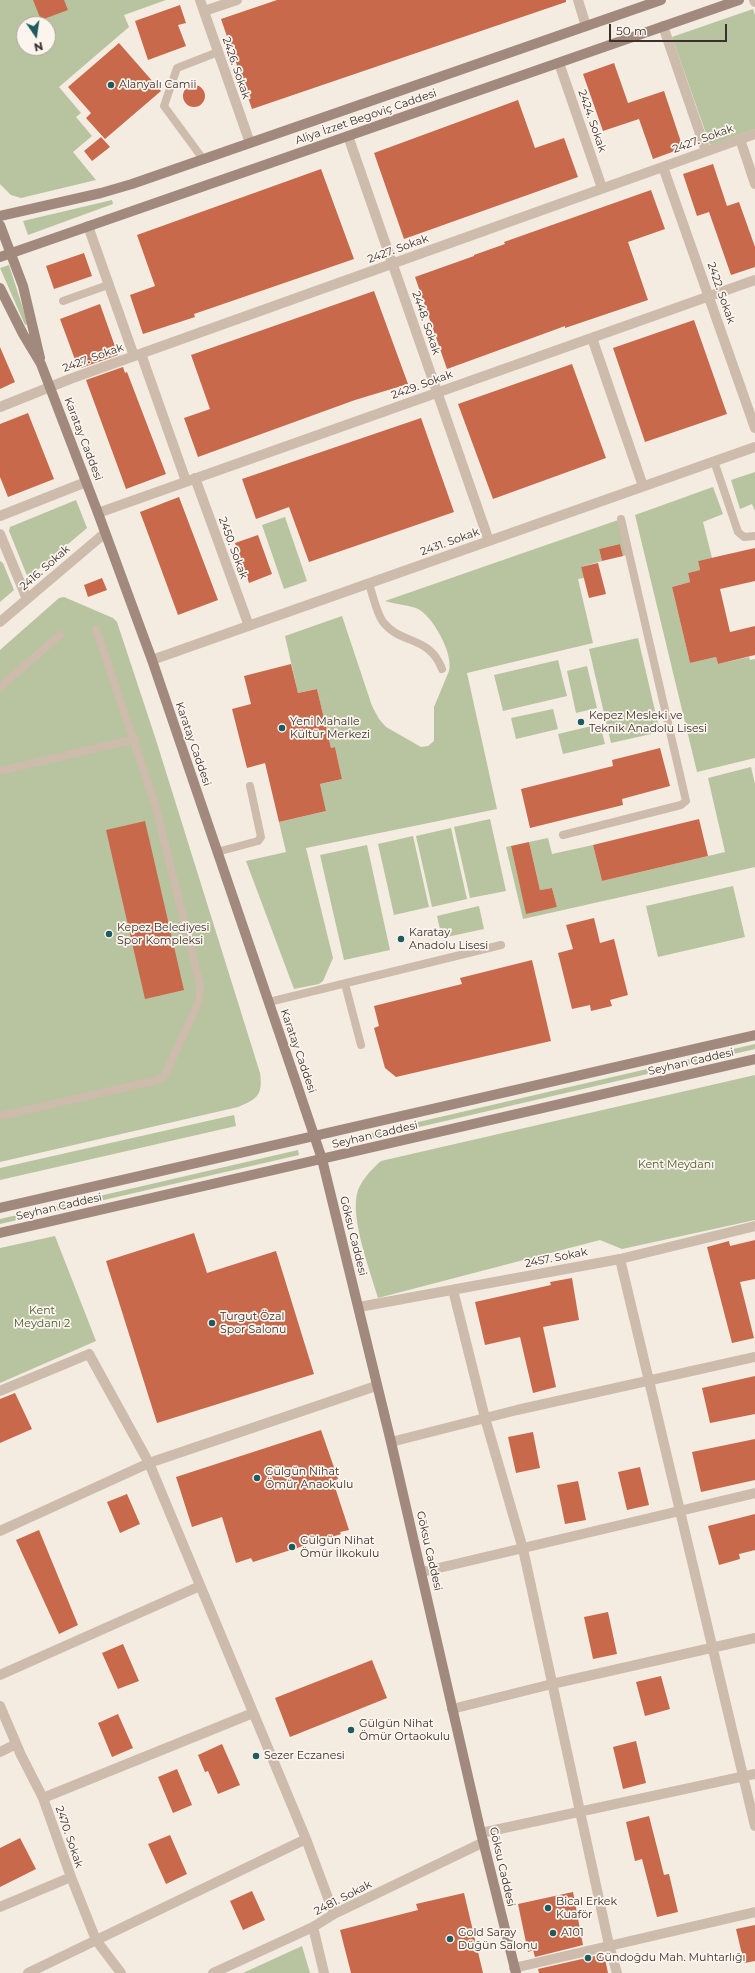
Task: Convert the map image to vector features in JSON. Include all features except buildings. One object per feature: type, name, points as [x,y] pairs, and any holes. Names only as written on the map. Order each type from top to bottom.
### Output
[{"type":"street","name":"2426. Sokak","points":[[200,0],[250,143]]},
{"type":"street","points":[[204,11],[237,0]]},
{"type":"street","points":[[578,0],[586,26]]},
{"type":"street","points":[[0,216],[101,193],[250,143],[661,0]]},
{"type":"street","name":"Aliya İzzet Begoviç Caddesi","points":[[0,257],[739,0]]},
{"type":"street","points":[[663,26],[706,151]]},
{"type":"street","name":"2424. Sokak","points":[[559,62],[602,188]]},
{"type":"street","name":"2427. Sokak","points":[[0,407],[137,355],[755,134]]},
{"type":"street","name":"2448. Sokak","points":[[348,136],[489,541]]},
{"type":"street","points":[[740,139],[755,184]]},
{"type":"street","name":"2422. Sokak","points":[[663,167],[755,428]]},
{"type":"street","name":"Karatay Caddesi","points":[[0,226],[31,312],[41,364]]},
{"type":"street","name":"2450. Sokak","points":[[88,226],[108,285],[191,480],[249,626]]},
{"type":"street","name":"2429. Sokak","points":[[98,513],[755,280]]},
{"type":"street","name":"Karatay Caddesi","points":[[0,288],[23,334],[41,364],[98,513],[152,660],[314,1136]]},
{"type":"street","points":[[592,338],[644,486]]},
{"type":"street","name":"2431. Sokak","points":[[152,660],[755,446]]},
{"type":"street","points":[[0,516],[86,482]]},
{"type":"street","name":"2416. Sokak","points":[[0,622],[105,533]]},
{"type":"street","points":[[0,534],[3,551],[27,599]]},
{"type":"street","name":"Seyhan Caddesi","points":[[0,1208],[755,1034]]},
{"type":"street","name":"Seyhan Caddesi","points":[[0,1233],[755,1059]]},
{"type":"street","name":"Göksu Caddesi","points":[[314,1136],[322,1159],[359,1307],[376,1386],[422,1572],[482,1838],[515,1971]]},
{"type":"street","name":"2457. Sokak","points":[[359,1307],[620,1259],[755,1226]]},
{"type":"street","points":[[620,1259],[679,1512],[755,1826]]},
{"type":"street","points":[[453,1290],[485,1418],[522,1549],[609,1945],[617,1973]]},
{"type":"street","points":[[0,1392],[89,1354],[149,1463],[306,1839],[334,1914]]},
{"type":"street","points":[[391,1442],[485,1418],[755,1357]]},
{"type":"street","points":[[0,1531],[149,1463],[376,1386]]},
{"type":"street","points":[[422,1572],[755,1493]]},
{"type":"street","points":[[0,1675],[200,1586]]},
{"type":"street","points":[[452,1709],[552,1684],[755,1638]]},
{"type":"street","name":"2470. Sokak","points":[[0,1706],[16,1744],[43,1798],[70,1877],[96,1940],[121,1973]]},
{"type":"street","points":[[43,1798],[253,1713]]},
{"type":"street","points":[[0,1752],[16,1744]]},
{"type":"street","name":"2481. Sokak","points":[[213,1973],[313,1927],[334,1914],[482,1838],[581,1812],[755,1774]]},
{"type":"street","points":[[28,1973],[306,1839]]},
{"type":"street","points":[[0,1907],[70,1877]]},
{"type":"street","points":[[515,1971],[609,1945],[755,1912]]},
{"type":"street","points":[[313,1927],[324,1973]]},
{"type":"lane","points":[[203,159],[164,106],[177,68],[218,52]]},
{"type":"lane","points":[[63,301],[108,285]]},
{"type":"lane","points":[[714,461],[738,532],[744,537],[755,536]]},
{"type":"lane","points":[[563,835],[681,806],[686,801],[622,519]]},
{"type":"lane","points":[[369,584],[382,621],[390,628],[431,650],[438,658],[442,669]]},
{"type":"lane","points":[[0,1116],[158,1080],[164,1077],[199,1000],[200,985],[155,804],[135,740],[96,628]]},
{"type":"lane","points":[[0,687],[60,634]]},
{"type":"lane","points":[[0,771],[135,740]]},
{"type":"lane","points":[[217,852],[258,841],[261,837],[250,786]]},
{"type":"lane","points":[[269,1002],[501,945]]},
{"type":"lane","points":[[345,984],[361,1045]]},
{"type":"green space","points":[[0,0],[166,0],[124,15],[129,27],[59,87],[81,113],[76,117],[92,136],[73,152],[96,180],[21,198],[11,195],[0,184]]},
{"type":"green space","points":[[753,9],[755,15],[755,129],[710,145],[672,37]]},
{"type":"green space","points":[[112,200],[113,204],[28,235],[23,221]]},
{"type":"green space","points":[[9,265],[28,324],[25,325],[0,268]]},
{"type":"green space","points":[[755,472],[755,511],[752,504],[740,509],[731,480]]},
{"type":"green space","points":[[713,487],[723,514],[703,522],[712,558],[698,561],[700,570],[688,573],[690,582],[672,587],[690,663],[716,657],[718,664],[749,657],[750,660],[755,659],[755,758],[697,772],[635,515]]},
{"type":"green space","points":[[76,500],[87,528],[28,578],[9,531],[10,527]]},
{"type":"green space","points":[[285,517],[307,581],[284,589],[262,525]]},
{"type":"green space","points":[[621,519],[629,554],[623,556],[620,544],[599,549],[602,561],[581,567],[584,578],[578,579],[593,643],[467,673],[497,809],[306,848],[333,958],[323,981],[319,984],[294,989],[246,861],[286,852],[279,822],[326,811],[320,784],[342,779],[335,747],[331,748],[317,689],[298,693],[285,636],[342,616],[372,706],[379,719],[386,727],[421,747],[428,746],[434,741],[434,707],[449,671],[450,664],[448,655],[445,645],[435,626],[422,612],[416,608],[385,601]]},
{"type":"green space","points":[[0,561],[3,563],[14,590],[0,602]]},
{"type":"green space","name":"Kepez Belediyesi Spor Kompleksi","points":[[64,597],[113,618],[117,622],[156,740],[260,1073],[261,1086],[258,1095],[255,1098],[238,1107],[0,1162],[0,650],[59,598]]},
{"type":"green space","points":[[638,638],[660,732],[611,743],[589,649]]},
{"type":"green space","points":[[558,660],[567,696],[503,711],[494,675]]},
{"type":"green space","points":[[587,666],[597,708],[576,713],[567,671]]},
{"type":"green space","points":[[553,709],[558,729],[516,739],[511,718]]},
{"type":"green space","points":[[600,724],[605,744],[563,754],[558,734]]},
{"type":"green space","points":[[751,767],[755,784],[755,867],[523,919],[506,847],[511,846],[526,913],[557,907],[552,888],[540,890],[529,842],[548,838],[552,854],[593,845],[602,881],[725,852],[708,778]]},
{"type":"green space","points":[[490,819],[506,891],[470,898],[454,827]]},
{"type":"green space","points":[[451,828],[467,899],[432,907],[416,836]]},
{"type":"green space","points":[[413,836],[429,907],[394,915],[378,844]]},
{"type":"green space","points":[[367,845],[390,950],[344,960],[320,855]]},
{"type":"green space","points":[[733,886],[745,937],[658,957],[646,906]]},
{"type":"green space","points":[[479,906],[484,929],[442,938],[437,916]]},
{"type":"green space","points":[[755,1044],[755,1049],[359,1141],[358,1136]]},
{"type":"green space","name":"Kent Meydanı","points":[[755,1075],[755,1220],[622,1249],[600,1240],[378,1298],[358,1228],[356,1201],[358,1190],[362,1182],[381,1161]]},
{"type":"green space","points":[[234,1115],[236,1126],[0,1180],[0,1168]]},
{"type":"green space","points":[[298,1150],[299,1155],[0,1224],[0,1219]]},
{"type":"green space","name":"Kent Meydanı 2","points":[[55,1236],[96,1341],[0,1383],[0,1248]]},
{"type":"green space","points":[[302,1946],[310,1973],[243,1973]]},
{"type":"place","name":"Alanyalı Camii","points":[[111,85]]},
{"type":"place","name":"Kepez Mesleki ve Teknik Anadolu Lisesi","points":[[581,722]]},
{"type":"place","name":"Yeni Mahalle Kültür Merkezi","points":[[282,728]]},
{"type":"place","name":"Kepez Belediyesi Spor Kompleksi","points":[[109,934]]},
{"type":"place","name":"Karatay Anadolu Lisesi","points":[[401,939]]},
{"type":"place","name":"Turgut Özal Spor Salonu","points":[[212,1323]]},
{"type":"place","name":"Gülgün Nihat Ömür Anaokulu","points":[[257,1478]]},
{"type":"place","name":"Gülgün Nihat Ömür İlkokulu","points":[[292,1547]]},
{"type":"place","name":"Gülgün Nihat Ömür Ortaokulu","points":[[351,1730]]},
{"type":"place","name":"Sezer Eczanesi","points":[[256,1756]]},
{"type":"place","name":"Bical Erkek Kuaför","points":[[548,1908]]},
{"type":"place","name":"A101","points":[[553,1933]]},
{"type":"place","name":"Gold Saray Düğün Salonu","points":[[450,1939]]},
{"type":"place","name":"Gündoğdu Mah. Muhtarlığı","points":[[588,1958]]}]
